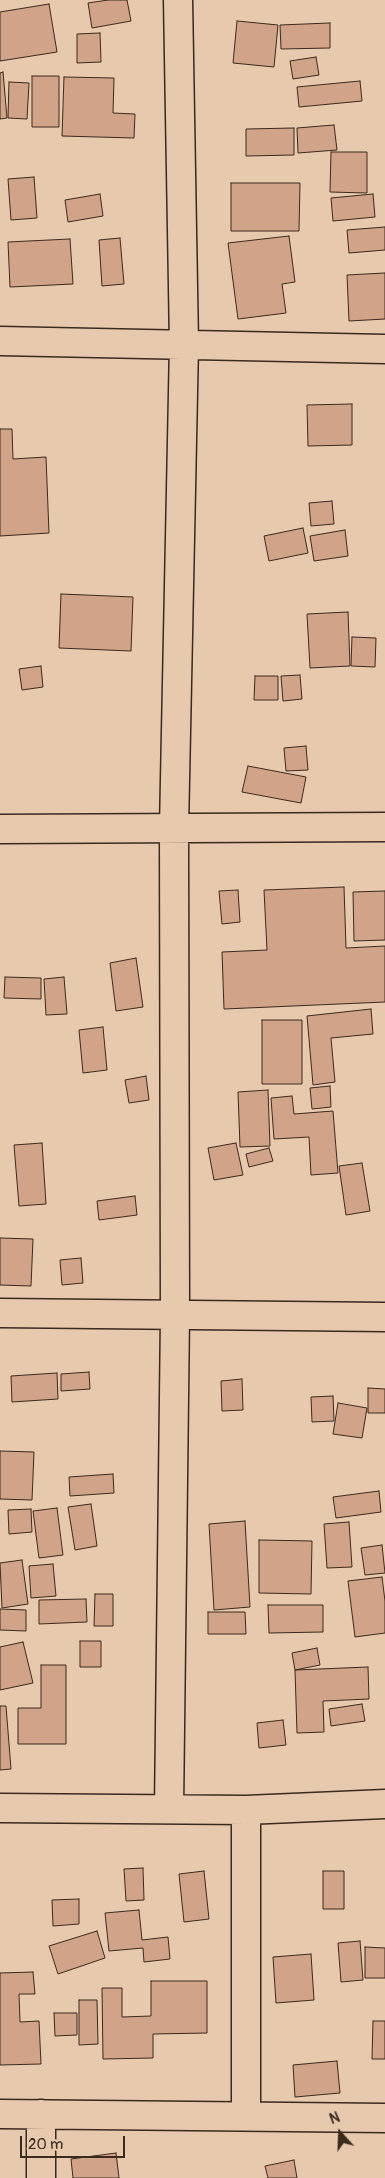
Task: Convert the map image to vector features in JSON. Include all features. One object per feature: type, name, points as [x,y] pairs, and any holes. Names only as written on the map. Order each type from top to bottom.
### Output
[{"type":"street","points":[[169,1809],[175,1315],[174,828],[184,344],[178,0]]},
{"type":"street","points":[[0,341],[385,349]]},
{"type":"street","points":[[0,829],[385,827]]},
{"type":"street","points":[[0,1313],[385,1318]]},
{"type":"street","points":[[0,1808],[246,1810],[385,1804]]},
{"type":"street","points":[[246,1810],[246,2116]]},
{"type":"street","points":[[0,2114],[385,2118]]},
{"type":"street","points":[[41,2114],[42,2178]]},
{"type":"building","points":[[127,0],[131,21],[92,28],[88,3]]},
{"type":"building","points":[[49,4],[57,52],[0,61],[0,12]]},
{"type":"building","points":[[237,21],[278,25],[274,67],[233,63]]},
{"type":"building","points":[[330,23],[330,48],[281,49],[280,25]]},
{"type":"building","points":[[100,33],[101,62],[77,63],[77,34]]},
{"type":"building","points":[[316,57],[319,75],[293,79],[290,61]]},
{"type":"building","points":[[3,72],[7,118],[0,119],[0,73]]},
{"type":"building","points":[[32,76],[59,76],[59,127],[32,127]]},
{"type":"building","points":[[64,77],[114,78],[113,113],[135,114],[134,138],[62,136]]},
{"type":"building","points":[[360,81],[362,101],[299,107],[297,87]]},
{"type":"building","points":[[9,82],[29,83],[27,119],[8,118]]},
{"type":"building","points":[[334,125],[337,150],[298,153],[297,128]]},
{"type":"building","points":[[294,128],[294,155],[246,156],[246,129]]},
{"type":"building","points":[[331,152],[367,152],[367,193],[330,192]]},
{"type":"building","points":[[34,177],[37,218],[11,220],[8,179]]},
{"type":"building","points":[[231,183],[300,183],[299,231],[231,231]]},
{"type":"building","points":[[100,194],[103,216],[68,222],[65,200]]},
{"type":"building","points":[[373,194],[375,217],[333,221],[331,198]]},
{"type":"building","points":[[385,227],[385,250],[349,253],[347,230]]},
{"type":"building","points":[[289,236],[295,282],[282,284],[286,313],[238,319],[228,243]]},
{"type":"building","points":[[120,238],[124,284],[102,286],[99,240]]},
{"type":"building","points":[[70,239],[73,284],[10,287],[8,242]]},
{"type":"building","points":[[385,273],[385,319],[349,321],[347,275]]},
{"type":"building","points":[[352,404],[352,445],[308,446],[307,405]]},
{"type":"building","points":[[0,429],[12,429],[13,459],[46,457],[49,533],[0,536]]},
{"type":"building","points":[[332,501],[334,524],[311,526],[309,503]]},
{"type":"building","points":[[303,528],[308,553],[269,561],[264,536]]},
{"type":"building","points":[[345,530],[348,556],[314,561],[310,536]]},
{"type":"building","points":[[61,594],[133,597],[131,651],[59,648]]},
{"type":"building","points":[[348,612],[350,666],[310,668],[307,614]]},
{"type":"building","points":[[352,637],[376,638],[375,667],[351,666]]},
{"type":"building","points":[[41,666],[43,687],[22,690],[19,669]]},
{"type":"building","points":[[300,675],[302,699],[283,701],[281,676]]},
{"type":"building","points":[[255,676],[278,676],[278,700],[254,700]]},
{"type":"building","points":[[306,746],[308,770],[286,771],[284,748]]},
{"type":"building","points":[[248,766],[306,777],[301,803],[242,792]]},
{"type":"building","points":[[344,887],[346,948],[385,946],[385,1002],[224,1009],[222,952],[267,950],[264,890]]},
{"type":"building","points":[[238,890],[240,922],[222,924],[219,891]]},
{"type":"building","points":[[385,891],[385,940],[354,941],[353,892]]},
{"type":"building","points":[[136,958],[143,1007],[116,1011],[110,963]]},
{"type":"building","points":[[5,977],[41,978],[41,999],[4,998]]},
{"type":"building","points":[[64,977],[67,1014],[46,1015],[44,979]]},
{"type":"building","points":[[371,1009],[373,1034],[331,1038],[335,1082],[313,1085],[307,1016]]},
{"type":"building","points":[[262,1020],[302,1020],[302,1084],[262,1084]]},
{"type":"building","points":[[103,1027],[107,1070],[83,1073],[79,1030]]},
{"type":"building","points":[[146,1076],[149,1100],[129,1103],[125,1080]]},
{"type":"building","points":[[330,1086],[331,1107],[312,1109],[310,1088]]},
{"type":"building","points":[[268,1090],[270,1146],[240,1147],[238,1092]]},
{"type":"building","points":[[292,1096],[294,1114],[333,1111],[338,1173],[311,1175],[309,1137],[274,1139],[271,1098]]},
{"type":"building","points":[[42,1143],[46,1204],[19,1206],[14,1145]]},
{"type":"building","points":[[236,1143],[243,1175],[214,1180],[208,1148]]},
{"type":"building","points":[[269,1148],[273,1161],[249,1167],[246,1154]]},
{"type":"building","points":[[362,1163],[370,1211],[346,1215],[339,1166]]},
{"type":"building","points":[[135,1196],[137,1215],[99,1220],[97,1201]]},
{"type":"building","points":[[0,1238],[33,1239],[31,1286],[0,1285]]},
{"type":"building","points":[[81,1258],[83,1283],[62,1285],[60,1260]]},
{"type":"building","points":[[89,1372],[90,1389],[61,1391],[61,1374]]},
{"type":"building","points":[[57,1373],[58,1399],[12,1402],[11,1376]]},
{"type":"building","points":[[242,1379],[243,1410],[222,1411],[221,1381]]},
{"type":"building","points":[[368,1388],[385,1389],[385,1413],[368,1413]]},
{"type":"building","points":[[333,1396],[334,1421],[312,1422],[311,1397]]},
{"type":"building","points":[[338,1403],[367,1408],[362,1438],[333,1434]]},
{"type":"building","points":[[0,1451],[34,1452],[32,1500],[0,1499]]},
{"type":"building","points":[[113,1474],[114,1493],[70,1496],[69,1477]]},
{"type":"building","points":[[379,1491],[381,1512],[336,1518],[333,1497]]},
{"type":"building","points":[[91,1504],[97,1546],[75,1550],[68,1507]]},
{"type":"building","points":[[57,1508],[63,1555],[39,1558],[33,1511]]},
{"type":"building","points":[[31,1509],[32,1532],[9,1534],[8,1510]]},
{"type":"building","points":[[245,1521],[250,1607],[214,1610],[209,1524]]},
{"type":"building","points":[[349,1522],[352,1567],[327,1568],[324,1524]]},
{"type":"building","points":[[259,1540],[312,1541],[311,1594],[259,1593]]},
{"type":"building","points":[[382,1545],[385,1573],[365,1575],[361,1548]]},
{"type":"building","points":[[22,1560],[28,1604],[2,1608],[0,1563]]},
{"type":"building","points":[[53,1564],[56,1596],[31,1598],[29,1566]]},
{"type":"building","points":[[382,1577],[385,1601],[385,1633],[355,1637],[348,1581]]},
{"type":"building","points":[[95,1594],[113,1594],[113,1626],[94,1626]]},
{"type":"building","points":[[86,1599],[87,1622],[39,1624],[39,1600]]},
{"type":"building","points":[[268,1605],[323,1605],[323,1632],[269,1633]]},
{"type":"building","points":[[0,1609],[26,1610],[26,1631],[0,1630]]},
{"type":"building","points":[[208,1612],[245,1612],[246,1634],[208,1634]]},
{"type":"building","points":[[80,1641],[101,1641],[101,1667],[80,1667]]},
{"type":"building","points":[[23,1642],[33,1683],[0,1690],[0,1647]]},
{"type":"building","points":[[317,1648],[320,1665],[295,1670],[292,1653]]},
{"type":"building","points":[[41,1665],[66,1665],[66,1744],[18,1744],[18,1708],[41,1708]]},
{"type":"building","points":[[368,1667],[369,1699],[323,1701],[324,1732],[297,1733],[295,1670]]},
{"type":"building","points":[[362,1704],[365,1721],[331,1726],[329,1709]]},
{"type":"building","points":[[0,1706],[6,1706],[11,1769],[0,1770]]},
{"type":"building","points":[[283,1720],[286,1745],[259,1748],[257,1723]]},
{"type":"building","points":[[143,1868],[144,1900],[126,1901],[124,1869]]},
{"type":"building","points":[[204,1871],[209,1919],[184,1922],[179,1874]]},
{"type":"building","points":[[323,1871],[344,1871],[344,1909],[323,1909]]},
{"type":"building","points":[[79,1899],[79,1924],[53,1926],[52,1900]]},
{"type":"building","points":[[139,1910],[142,1940],[168,1937],[170,1959],[144,1962],[143,1948],[109,1951],[105,1913]]},
{"type":"building","points":[[97,1931],[105,1958],[58,1974],[49,1946]]},
{"type":"building","points":[[360,1941],[363,1980],[341,1982],[338,1943]]},
{"type":"building","points":[[365,1947],[385,1948],[385,1978],[365,1978]]},
{"type":"building","points":[[311,1954],[314,2000],[276,2003],[273,1957]]},
{"type":"building","points":[[33,1972],[35,1994],[19,1994],[20,2022],[39,2021],[41,2064],[0,2065],[0,1973]]},
{"type":"building","points":[[151,1981],[207,1981],[207,2033],[153,2034],[153,2058],[103,2059],[102,1988],[122,1988],[122,2017],[151,2016]]},
{"type":"building","points":[[79,2000],[97,2000],[98,2044],[79,2045]]},
{"type":"building","points":[[54,2013],[77,2013],[77,2035],[55,2036]]},
{"type":"building","points":[[373,2021],[385,2021],[385,2059],[372,2059]]},
{"type":"building","points":[[337,2061],[340,2093],[295,2097],[293,2065]]},
{"type":"building","points":[[116,2153],[119,2178],[73,2178],[71,2159]]},
{"type":"building","points":[[294,2160],[297,2178],[268,2178],[265,2166]]}]
